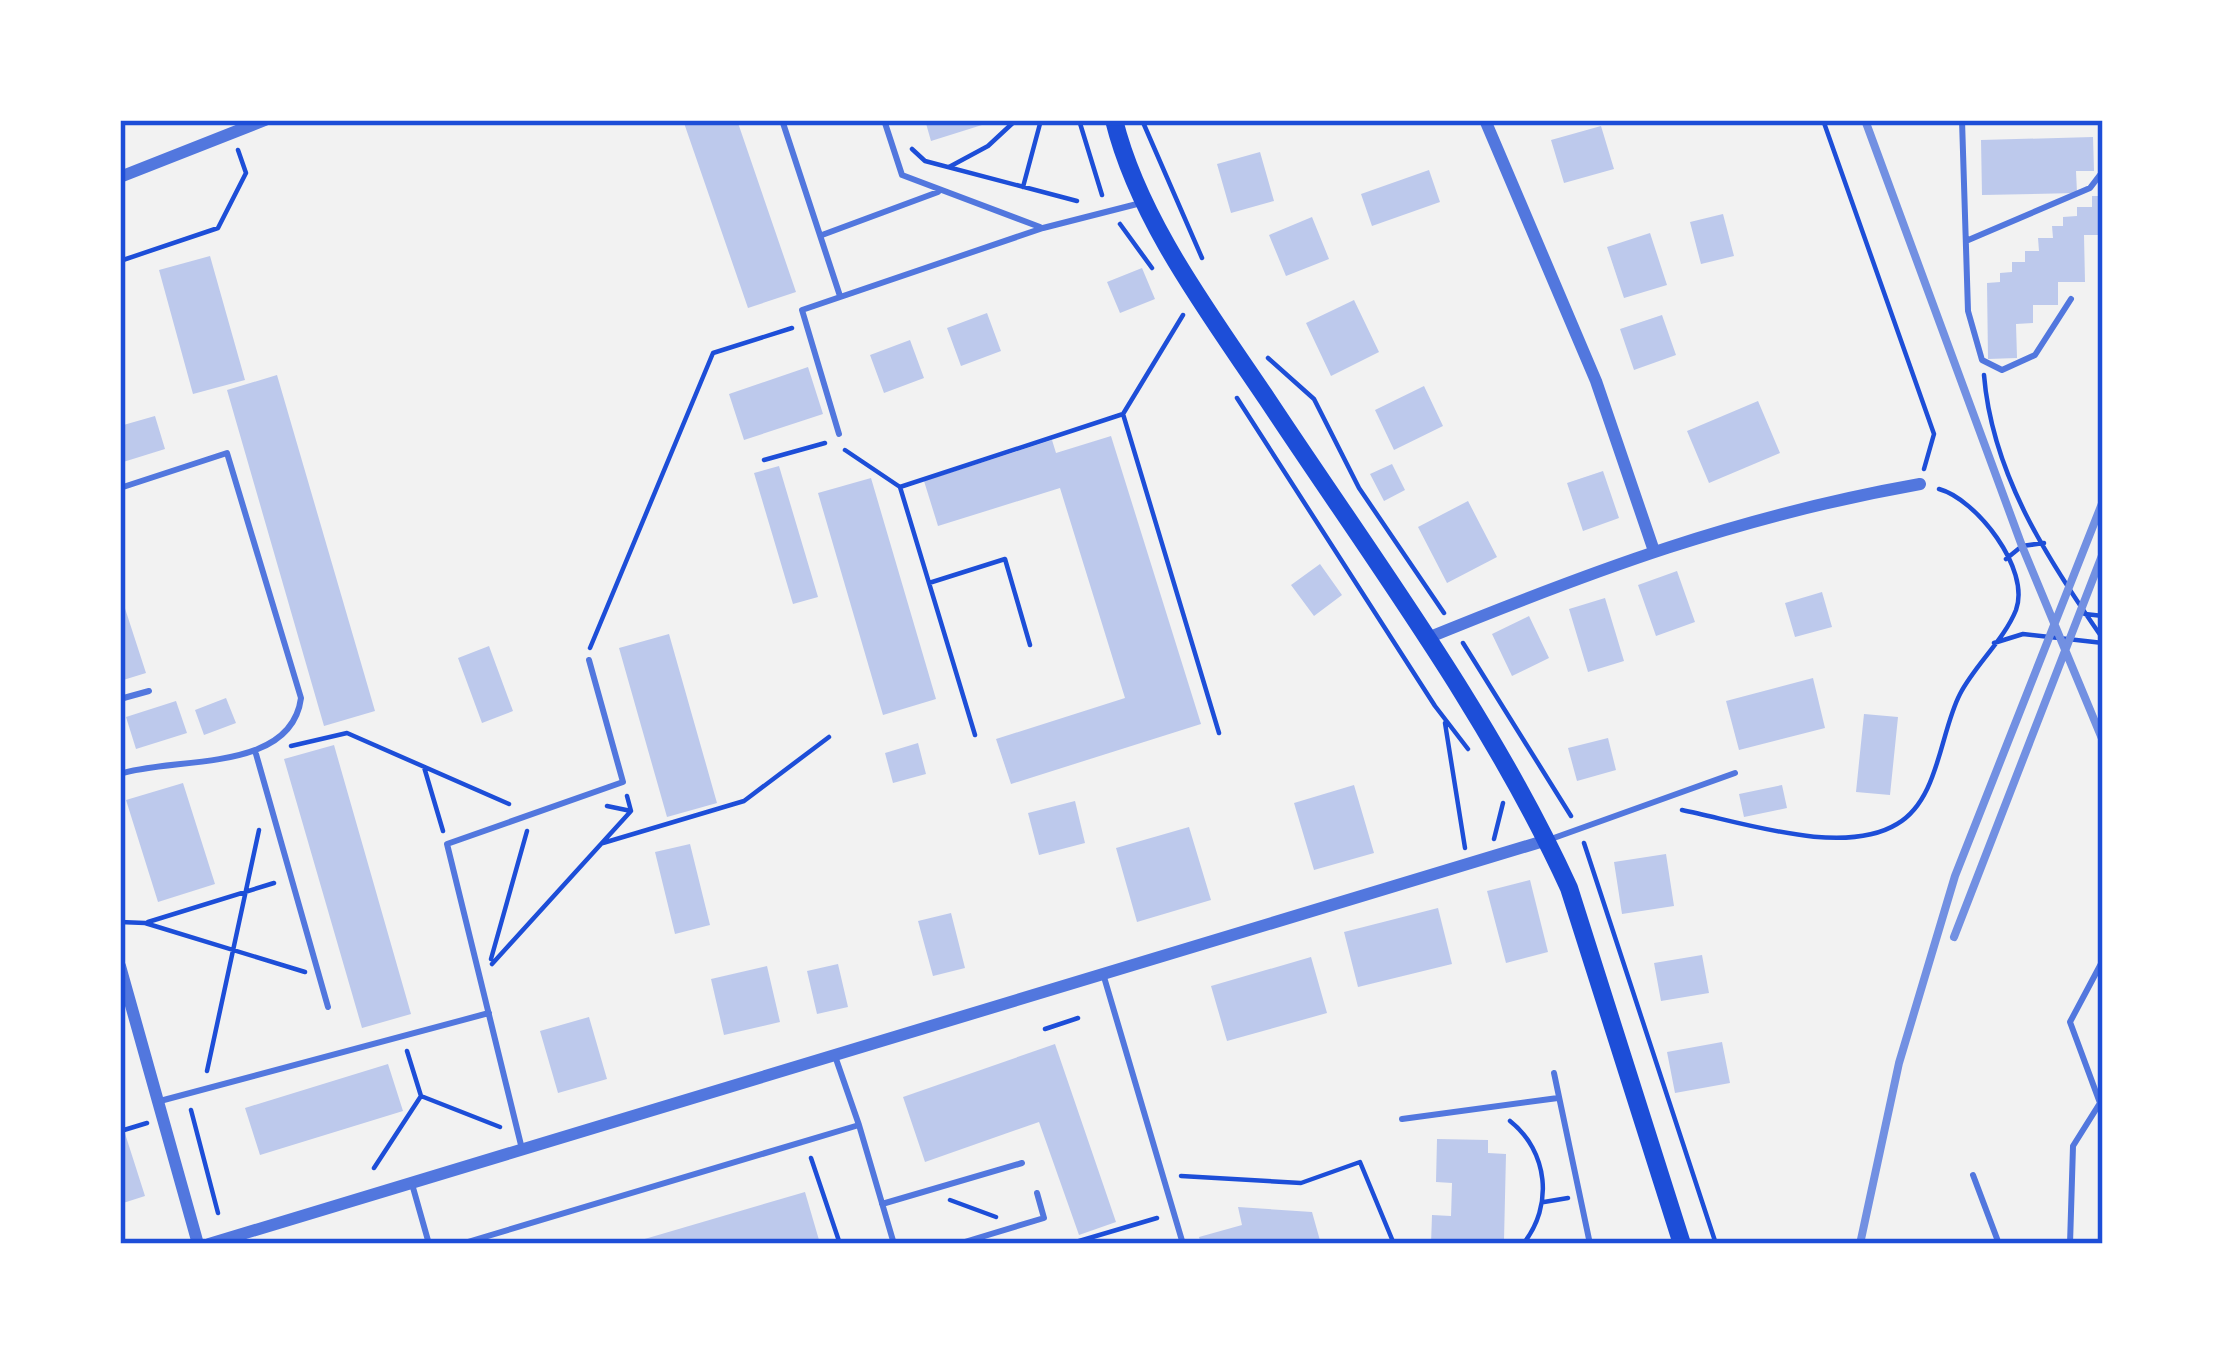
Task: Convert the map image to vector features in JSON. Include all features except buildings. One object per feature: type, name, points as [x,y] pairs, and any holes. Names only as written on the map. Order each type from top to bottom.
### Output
[{"type":"main road","points":[[1114,120],[1144,202],[1219,328],[1425,639],[1547,840],[1569,889],[1682,1244]]},
{"type":"street","points":[[120,177],[265,120]]},
{"type":"street","points":[[1485,120],[1596,381],[1653,548]]},
{"type":"street","points":[[1425,639],[1653,548],[1814,502],[1920,484]]},
{"type":"street","points":[[209,1244],[1547,840]]},
{"type":"street","points":[[120,967],[197,1244]]},
{"type":"lane","points":[[782,120],[840,296]]},
{"type":"lane","points":[[884,120],[902,175],[1043,228]]},
{"type":"lane","points":[[2056,120],[1962,121],[1970,325],[1982,360],[2002,370],[2022,365],[2072,299]]},
{"type":"lane","points":[[1966,242],[2090,188],[2103,170]]},
{"type":"lane","points":[[821,236],[942,190]]},
{"type":"lane","points":[[839,434],[802,310],[1043,228],[1144,202]]},
{"type":"lane","points":[[120,488],[226,453],[301,698],[298,714],[256,754],[120,774]]},
{"type":"lane","points":[[522,1149],[447,844],[623,782],[588,656]]},
{"type":"lane","points":[[120,699],[148,691]]},
{"type":"lane","points":[[256,754],[328,1006]]},
{"type":"lane","points":[[1547,840],[1735,773]]},
{"type":"lane","points":[[2070,1244],[2073,1146],[2100,1102],[2069,1022],[2103,960]]},
{"type":"lane","points":[[1102,974],[1184,1244]]},
{"type":"lane","points":[[160,1100],[488,1012]]},
{"type":"lane","points":[[834,1053],[894,1244]]},
{"type":"lane","points":[[1554,1073],[1589,1244]]},
{"type":"lane","points":[[1402,1118],[1558,1098]]},
{"type":"lane","points":[[460,1244],[859,1125]]},
{"type":"lane","points":[[882,1204],[1022,1163]]},
{"type":"lane","points":[[1973,1175],[1999,1244]]},
{"type":"lane","points":[[412,1182],[429,1244]]},
{"type":"lane","points":[[958,1244],[1045,1218],[1037,1193]]},
{"type":"path","points":[[949,167],[988,146],[1016,120]]},
{"type":"path","points":[[1023,187],[1041,120]]},
{"type":"path","points":[[1079,120],[1107,209]]},
{"type":"path","points":[[1647,804],[1843,841],[1900,824],[1935,775],[1959,696],[2015,611],[2018,592],[1986,517],[1962,495],[1920,484],[1934,434],[1823,120]]},
{"type":"path","points":[[120,261],[218,228],[246,173],[232,133]]},
{"type":"path","points":[[908,146],[926,161],[1107,209]]},
{"type":"path","points":[[900,487],[1123,414],[1183,315]]},
{"type":"path","points":[[588,656],[712,353],[806,323]]},
{"type":"path","points":[[1982,360],[1994,430],[2022,511],[2103,641]]},
{"type":"path","points":[[1123,414],[1219,733]]},
{"type":"path","points":[[764,460],[831,441],[900,487],[975,736]]},
{"type":"path","points":[[1315,516],[1444,718],[1471,752]]},
{"type":"path","points":[[2006,560],[2018,554],[2015,549],[2044,543]]},
{"type":"path","points":[[929,583],[1005,559],[1030,645]]},
{"type":"path","points":[[2085,614],[2103,616]]},
{"type":"path","points":[[1994,643],[2023,634],[2103,641]]},
{"type":"path","points":[[1444,718],[1465,848]]},
{"type":"path","points":[[256,754],[347,733],[531,814],[488,968],[631,811],[623,782]]},
{"type":"path","points":[[603,843],[744,801],[830,737]]},
{"type":"path","points":[[424,767],[447,844]]},
{"type":"path","points":[[1497,786],[1503,803],[1494,838],[1503,855]]},
{"type":"path","points":[[202,1088],[250,891],[259,830]]},
{"type":"path","points":[[146,923],[291,878]]},
{"type":"path","points":[[120,922],[146,923],[306,973]]},
{"type":"path","points":[[1045,1029],[1078,1018]]},
{"type":"path","points":[[402,1036],[421,1096]]},
{"type":"path","points":[[186,1094],[218,1213]]},
{"type":"path","points":[[421,1096],[505,1129]]},
{"type":"path","points":[[374,1168],[421,1096]]},
{"type":"path","points":[[1492,1106],[1530,1137],[1544,1202],[1523,1244]]},
{"type":"path","points":[[805,1141],[840,1244]]},
{"type":"path","points":[[1163,1175],[1301,1183],[1360,1162],[1394,1244]]},
{"type":"path","points":[[1544,1202],[1579,1196]]},
{"type":"path","points":[[1069,1244],[1155,1218]]},
{"type":"path","points":[[1092,1237],[1102,1244]]},
{"type":"railway","points":[[1865,120],[2022,546],[2103,741]]},
{"type":"railway","points":[[1860,1244],[1899,1063],[1955,876],[2103,501]]},
{"type":"railway","points":[[1954,937],[2103,553]]}]
